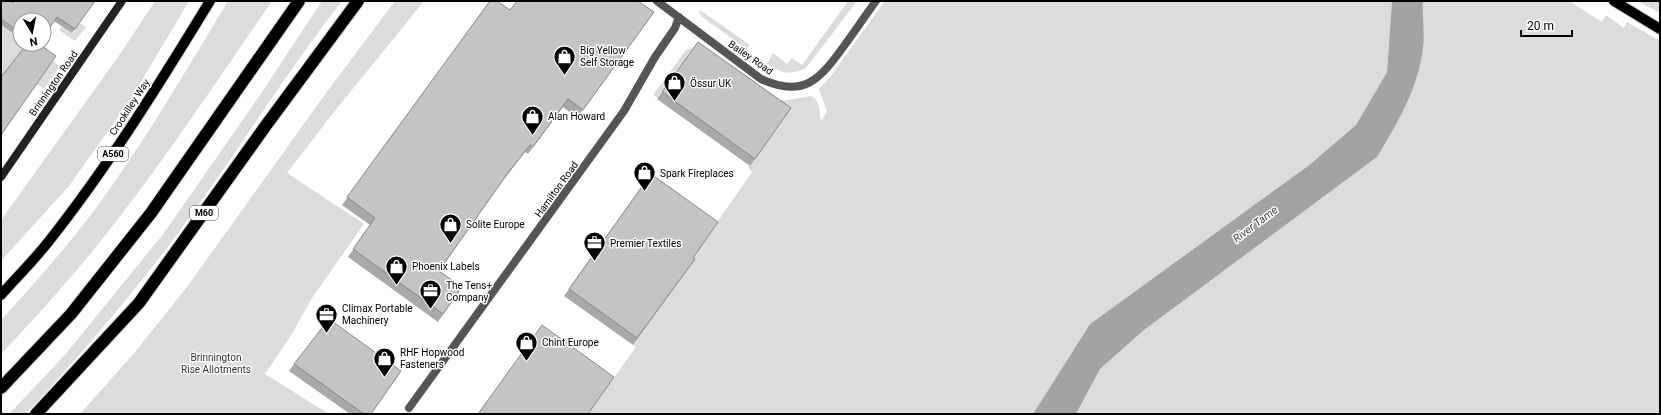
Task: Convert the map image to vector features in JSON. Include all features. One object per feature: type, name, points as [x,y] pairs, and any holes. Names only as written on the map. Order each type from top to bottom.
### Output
[{"type":"highway","points":[[1,388],[72,314],[151,213],[299,1]]},
{"type":"highway","name":"M60","points":[[36,414],[139,303],[358,1]]},
{"type":"main road","name":"Crookilley Way","points":[[1,296],[49,242],[116,150],[210,1]]},
{"type":"main road","points":[[1614,1],[1660,29]]},
{"type":"street","name":"Brinnington Road","points":[[1,177],[122,1]]},
{"type":"street","points":[[657,1],[679,18]]},
{"type":"street","name":"Bailey Road","points":[[679,18],[761,78],[779,86],[797,87],[812,82],[826,70],[876,1]]},
{"type":"street","name":"Hamilton Road","points":[[409,408],[624,111],[655,57],[675,28],[679,18]]},
{"type":"green space","points":[[2,1],[26,1],[23,12],[12,12],[12,52],[24,52],[14,67],[10,65],[1,81],[1,25],[4,26]]},
{"type":"green space","points":[[155,1],[189,1],[132,97],[69,186],[1,261],[1,220],[118,57]]},
{"type":"green space","points":[[228,1],[272,1],[153,172],[103,239],[39,313],[1,354],[1,320],[52,263],[99,204],[150,129]]},
{"type":"green space","points":[[322,1],[342,1],[299,59],[176,236],[103,327],[26,414],[9,414],[64,356],[164,233],[260,95]]},
{"type":"green space","name":"Brinnington Rise Allotments","points":[[395,1],[424,1],[334,112],[287,173],[364,224],[312,298],[290,337],[265,374],[329,414],[80,414],[135,352],[187,287],[326,93]]},
{"type":"green space","points":[[848,1],[857,1],[806,68],[790,73],[777,70],[767,64],[773,53],[787,64],[792,58],[802,65]]},
{"type":"green space","points":[[885,1],[1392,1],[1387,72],[1356,125],[1308,166],[1090,324],[1033,414],[588,414],[636,347],[633,345],[690,266],[688,264],[752,172],[748,168],[786,115],[778,100],[788,100],[811,96],[818,104],[821,121],[827,112],[819,89],[830,77]]},
{"type":"green space","points":[[1423,1],[1569,1],[1602,22],[1606,15],[1624,28],[1627,22],[1660,41],[1660,414],[1076,414],[1100,369],[1144,330],[1377,157],[1423,47]]},
{"type":"green space","points":[[1637,1],[1660,1],[1660,13]]},
{"type":"green space","points":[[700,10],[750,45],[746,49],[701,16],[699,12]]},
{"type":"green space","points":[[79,23],[86,27],[75,41],[59,30],[62,26],[73,33]]},
{"type":"green space","points":[[694,47],[698,48],[719,66],[693,48],[657,98],[653,95],[686,50]]},
{"type":"green space","points":[[53,61],[60,66],[44,89],[36,84]]},
{"type":"water","name":"River Tame","points":[[1392,1],[1423,1],[1423,47],[1421,62],[1412,91],[1392,132],[1377,157],[1144,330],[1100,369],[1076,414],[1033,414],[1090,324],[1308,166],[1356,125],[1387,72]]},
{"type":"building","points":[[1,1],[10,1],[13,3],[14,1],[95,1],[75,29],[57,17],[52,24],[52,12],[12,12],[12,27],[1,19]]},
{"type":"building","points":[[490,1],[497,1],[510,10],[517,1],[638,1],[654,12],[583,110],[568,99],[533,147],[530,145],[507,174],[439,271],[462,287],[443,314],[353,249],[375,218],[347,197]]},
{"type":"building","points":[[698,42],[791,108],[755,159],[662,92]]},
{"type":"building","points":[[21,52],[50,52],[56,56],[1,135],[1,76]]},
{"type":"building","points":[[651,174],[718,222],[693,258],[695,259],[637,338],[569,289]]},
{"type":"building","points":[[329,319],[401,371],[371,414],[364,414],[294,364]]},
{"type":"building","points":[[542,325],[614,377],[588,414],[478,414]]},
{"type":"place","name":"Big Yellow Self Storage","points":[[564,76]]},
{"type":"place","name":"Össur UK","points":[[675,102]]},
{"type":"place","name":"Alan Howard","points":[[532,136]]},
{"type":"place","name":"Spark Fireplaces","points":[[645,192]]},
{"type":"place","name":"Solite Europe","points":[[450,244]]},
{"type":"place","name":"Premier Textiles","points":[[595,262]]},
{"type":"place","name":"Phoenix Labels","points":[[396,286]]},
{"type":"place","name":"The Tens+ Company","points":[[431,310]]},
{"type":"place","name":"Climax Portable Machinery","points":[[326,334]]},
{"type":"place","name":"Chint Europe","points":[[526,362]]},
{"type":"place","name":"RHF Hopwood Fasteners","points":[[384,378]]}]
